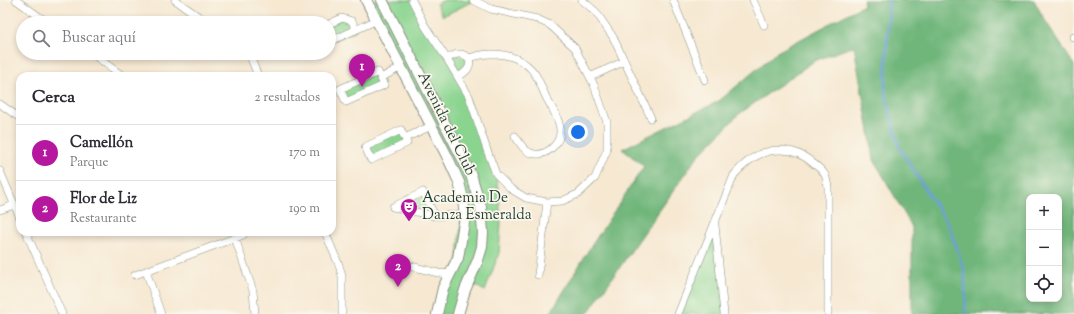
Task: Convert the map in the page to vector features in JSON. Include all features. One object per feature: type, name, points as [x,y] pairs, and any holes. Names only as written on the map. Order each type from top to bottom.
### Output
[{"type":"street","points":[[16,0],[38,16]]},
{"type":"street","points":[[175,0],[198,16]]},
{"type":"street","name":"Avenida del Club","points":[[366,0],[459,182],[463,199],[465,214],[458,258],[443,288],[437,314]]},
{"type":"street","name":"Avenida del Club","points":[[382,0],[471,175],[481,208],[483,233],[478,260],[465,290],[458,314]]},
{"type":"street","points":[[412,0],[425,26],[469,96],[496,174],[511,189],[526,198],[547,202],[562,201],[578,194],[594,178],[607,150],[606,122],[590,77],[575,48],[550,25],[537,19],[491,9],[473,0]]},
{"type":"street","points":[[582,0],[596,12],[613,37],[651,118]]},
{"type":"street","points":[[673,0],[705,80]]},
{"type":"street","points":[[753,0],[764,25]]},
{"type":"street","points":[[336,21],[342,18],[352,21],[356,30]]},
{"type":"street","points":[[336,39],[377,20]]},
{"type":"street","points":[[389,45],[401,38]]},
{"type":"street","points":[[447,59],[456,54],[463,54],[469,58],[490,54],[513,57],[519,59],[535,74],[559,124],[560,136],[554,147],[542,154],[532,154],[527,151],[514,136]]},
{"type":"street","points":[[458,77],[466,72],[469,67],[469,58]]},
{"type":"street","points":[[101,60],[117,72]]},
{"type":"street","points":[[252,60],[256,72]]},
{"type":"street","points":[[590,77],[625,61]]},
{"type":"street","points":[[381,78],[401,68]]},
{"type":"street","points":[[378,72],[381,78],[384,85],[346,102],[340,89],[378,72]]},
{"type":"street","points":[[0,104],[16,115]]},
{"type":"street","points":[[405,138],[431,126]]},
{"type":"street","points":[[401,130],[405,138],[407,143],[371,160],[365,147],[401,130]]},
{"type":"street","points":[[678,314],[734,175],[740,168],[760,154],[775,150],[793,152],[808,159],[825,175],[828,187],[828,314]]},
{"type":"street","points":[[0,171],[16,209]]},
{"type":"street","points":[[459,182],[471,175]]},
{"type":"street","points":[[435,216],[423,192],[393,207],[435,216],[465,214]]},
{"type":"street","points":[[538,275],[547,202]]},
{"type":"street","points":[[0,210],[14,204]]},
{"type":"street","points":[[715,224],[724,314]]},
{"type":"street","points":[[28,236],[62,314]]},
{"type":"street","points":[[135,275],[240,236]]},
{"type":"street","points":[[327,236],[342,276],[342,314]]},
{"type":"street","points":[[235,238],[253,290],[255,314]]},
{"type":"street","points":[[394,262],[438,273],[450,274]]},
{"type":"street","points":[[146,271],[161,314]]},
{"type":"green space","points":[[366,0],[412,0],[447,59],[456,54],[470,60],[459,78],[496,174],[501,223],[499,253],[485,291],[469,282],[458,314],[437,314],[458,258],[463,199]]},
{"type":"green space","points":[[445,0],[473,1],[443,16],[436,4]]},
{"type":"green space","points":[[863,0],[1034,0],[1043,17],[1074,65],[1074,314],[912,314],[912,227],[874,160],[854,46],[814,61],[739,114],[697,157],[587,314],[550,314],[588,251],[644,166],[622,149],[719,101],[777,52],[864,5]]},
{"type":"green space","points":[[342,18],[352,21],[356,30],[336,39],[336,21]]},
{"type":"green space","points":[[378,72],[384,85],[346,102],[340,89]]},
{"type":"green space","points":[[401,130],[407,143],[371,160],[365,147]]},
{"type":"green space","points":[[423,192],[435,216],[393,207]]},
{"type":"green space","points":[[715,224],[724,314],[678,314]]},
{"type":"waterway","points":[[889,0],[885,91],[899,147],[948,224],[964,269],[966,297],[965,314]]},
{"type":"place","name":"Camellón","points":[[362,87]]},
{"type":"place","name":"Academia De Danza Esmeralda","points":[[409,222]]},
{"type":"place","name":"Flor de Liz","points":[[398,287]]}]
